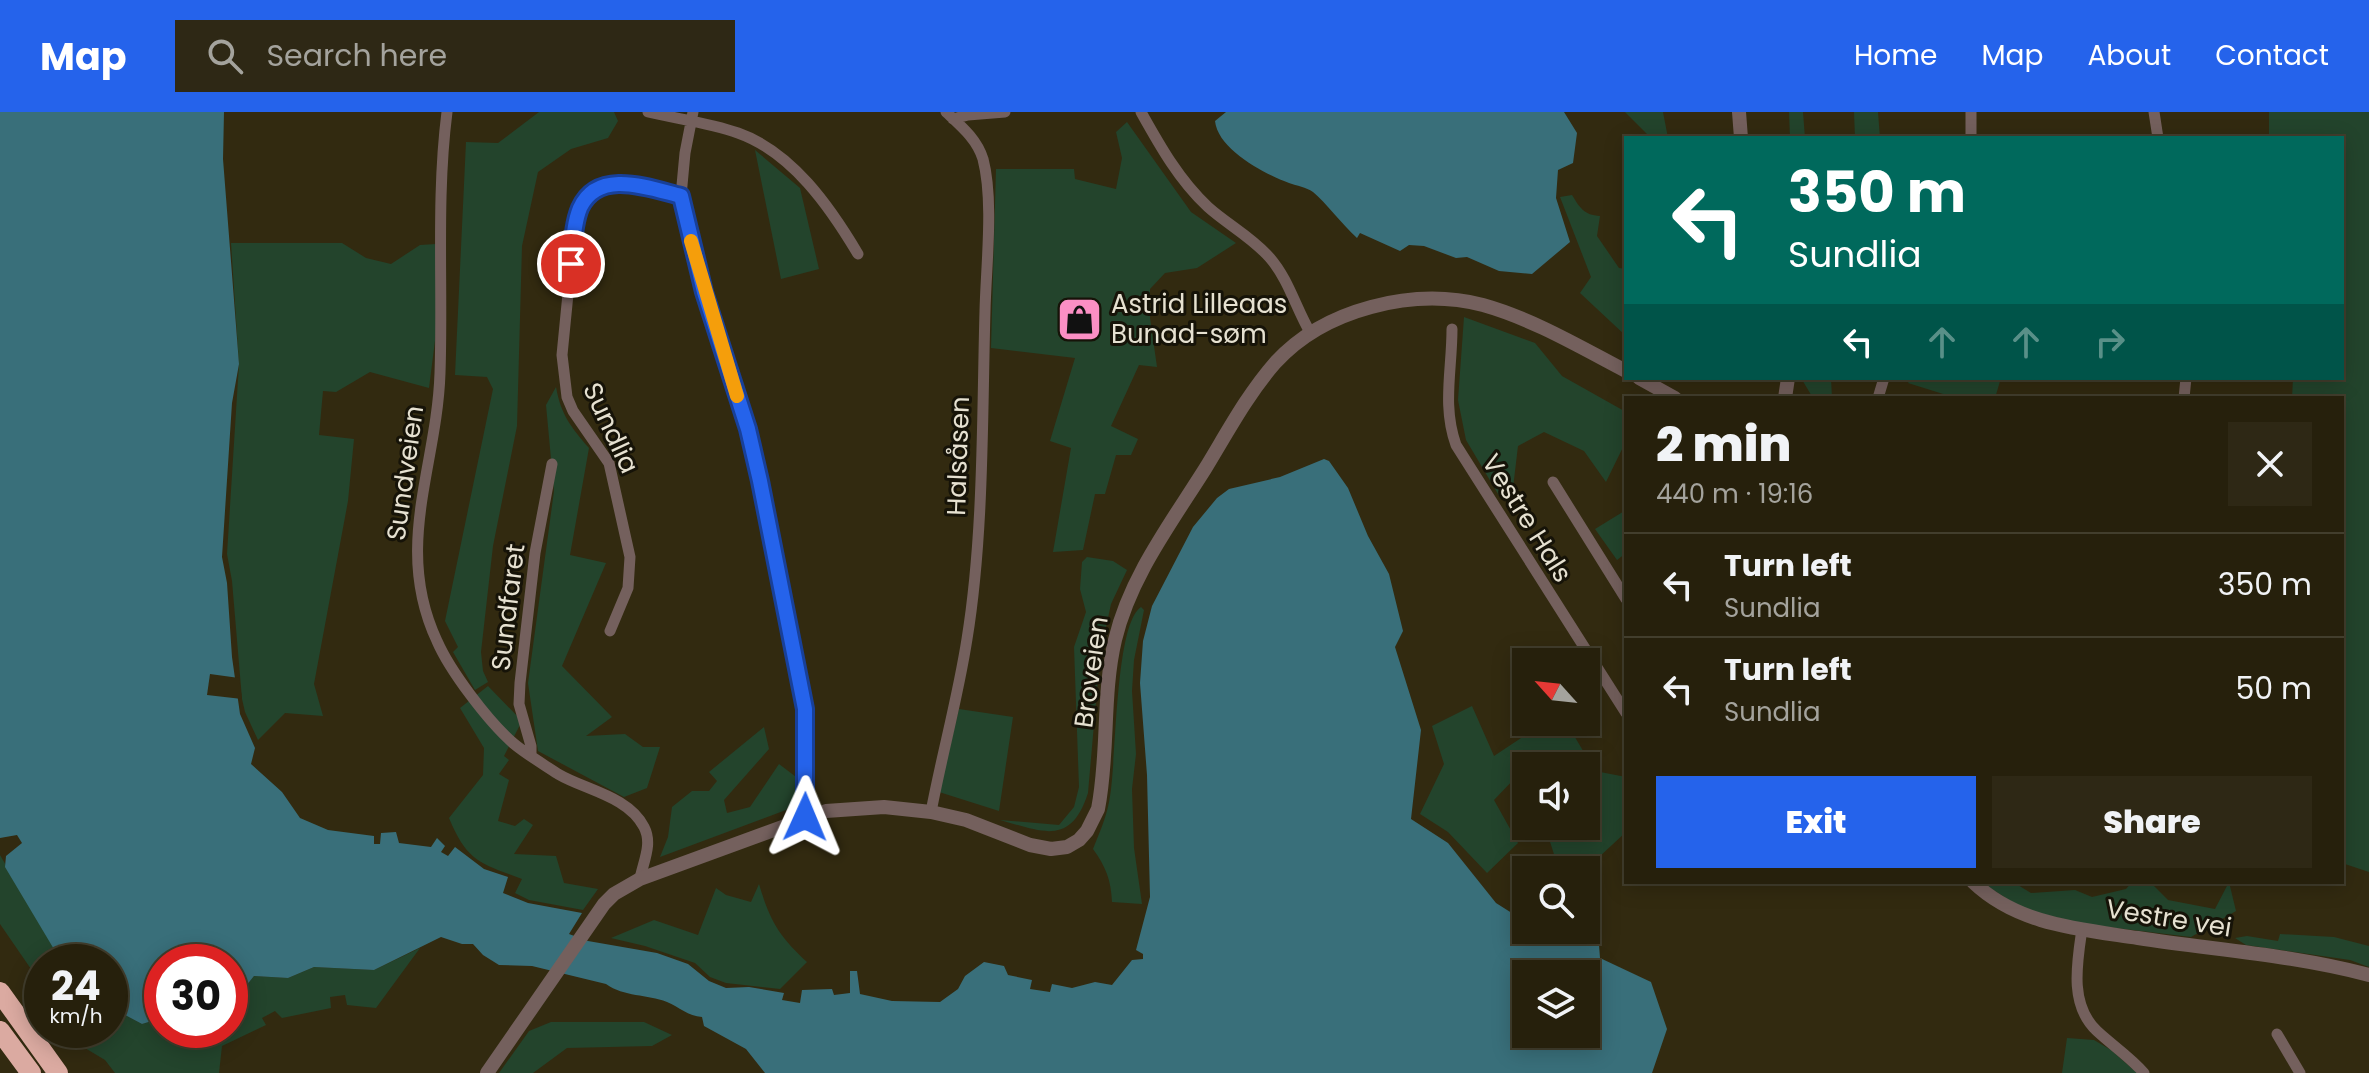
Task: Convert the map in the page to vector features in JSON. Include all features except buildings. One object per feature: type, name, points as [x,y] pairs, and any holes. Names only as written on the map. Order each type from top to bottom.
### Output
[{"type":"highway","points":[[0,992],[58,1073]]},
{"type":"highway","points":[[0,1031],[31,1073]]},
{"type":"street","name":"Sundveien","points":[[447,112],[442,149],[440,374],[436,418],[416,538],[416,568],[437,641],[466,688],[499,728],[513,743],[560,775],[613,800],[637,817],[647,833],[648,849],[640,879]]},
{"type":"street","points":[[648,112],[692,117],[740,133],[775,154],[803,178],[858,254]]},
{"type":"street","points":[[950,116],[1005,112]]},
{"type":"street","points":[[1141,112],[1169,161],[1187,185],[1209,208],[1251,239],[1272,260],[1287,282],[1297,310],[1311,334]]},
{"type":"street","points":[[1739,112],[1741,136]]},
{"type":"street","points":[[1971,112],[1971,136]]},
{"type":"street","points":[[2154,112],[2158,136]]},
{"type":"street","name":"Halsåsen","points":[[931,812],[967,640],[980,479],[987,188],[976,142],[950,116]]},
{"type":"street","points":[[692,117],[681,196],[704,292],[748,429],[760,481],[805,709],[805,817]]},
{"type":"street","name":"Sundlia","points":[[610,631],[628,588],[630,557],[609,463],[573,411],[567,397],[562,355],[574,233],[580,208],[592,193],[608,184],[633,184],[681,196]]},
{"type":"street","name":"Broveien","points":[[487,1073],[594,917],[614,894],[640,879],[805,817],[852,808],[884,807],[931,812],[966,820],[1042,848],[1067,847],[1076,843],[1087,831],[1099,801],[1114,643],[1134,585],[1248,399],[1283,354],[1311,334],[1348,315],[1388,304],[1437,300],[1472,303],[1531,323],[1624,370]]},
{"type":"street","name":"Vestre Hals","points":[[1452,329],[1447,396],[1456,445],[1624,710]]},
{"type":"street","points":[[1643,380],[1671,396]]},
{"type":"street","name":"Sundfaret","points":[[531,756],[519,704],[520,683],[535,553],[552,464]]},
{"type":"street","points":[[1553,482],[1624,596]]},
{"type":"street","name":"Vestre vei","points":[[1975,884],[2013,910],[2044,921],[2302,961],[2369,975]]},
{"type":"street","points":[[2082,929],[2078,997],[2084,1014],[2094,1028],[2144,1073]]},
{"type":"street","points":[[2277,1034],[2300,1073]]},
{"type":"green space","points":[[539,112],[614,112],[618,121],[608,138],[571,149],[538,172],[522,246],[517,426],[493,546],[481,652],[488,682],[475,690],[453,652],[458,647],[445,621],[493,389],[487,377],[455,375],[466,142],[498,143]]},
{"type":"green space","points":[[1625,112],[1663,112],[1668,136],[1649,136]]},
{"type":"green space","points":[[1789,112],[1803,112],[1805,136],[1790,136]]},
{"type":"green space","points":[[1854,112],[1878,112],[1880,136],[1855,136]]},
{"type":"green space","points":[[2269,112],[2369,112],[2369,872],[2344,864],[2344,396],[2292,396],[2293,380],[2344,380],[2344,136],[2269,136]]},
{"type":"green space","points":[[1127,122],[1191,212],[1236,243],[1197,268],[1165,273],[1150,289],[1150,318],[1157,367],[1139,365],[1111,426],[1138,439],[1131,455],[1116,455],[1105,494],[1095,494],[1083,550],[1053,552],[1071,448],[1050,441],[1075,358],[991,348],[996,169],[1074,169],[1075,179],[1116,189],[1122,158],[1116,132]]},
{"type":"green space","points":[[755,150],[800,188],[819,269],[781,279]]},
{"type":"green space","points":[[1572,195],[1583,210],[1600,216],[1597,236],[1619,268],[1624,269],[1624,334],[1580,293],[1591,277],[1560,197]]},
{"type":"green space","points":[[231,243],[342,243],[366,258],[391,264],[420,245],[436,244],[438,317],[429,388],[370,372],[336,392],[323,391],[319,435],[354,439],[348,501],[314,684],[323,716],[285,713],[258,740],[242,699],[227,554],[239,364]]},
{"type":"green space","points":[[1464,317],[1535,343],[1562,376],[1624,411],[1624,445],[1606,482],[1584,451],[1544,432],[1518,446],[1513,488],[1501,499],[1466,440],[1458,400]]},
{"type":"green space","points":[[1802,380],[1831,380],[1832,396],[1812,396]]},
{"type":"green space","points":[[1910,380],[2000,380],[1996,396],[1950,396],[1908,383]]},
{"type":"green space","points":[[556,387],[568,420],[589,448],[570,555],[606,563],[562,666],[612,717],[586,736],[625,734],[643,747],[660,747],[647,788],[624,797],[538,751],[528,683],[554,491],[546,405]]},
{"type":"green space","points":[[1624,511],[1624,555],[1617,560],[1595,529]]},
{"type":"green space","points":[[1087,557],[1113,561],[1127,570],[1111,604],[1100,655],[1088,793],[1073,821],[1064,828],[1042,831],[1000,820],[1059,825],[1074,807],[1079,787],[1074,647],[1086,612],[1080,589],[1082,562]]},
{"type":"green space","points":[[1141,607],[1144,610],[1134,660],[1132,691],[1136,754],[1132,789],[1134,848],[1142,904],[1112,902],[1107,874],[1093,849],[1104,820],[1112,784],[1126,640],[1132,619]]},
{"type":"green space","points":[[488,686],[522,721],[504,756],[509,760],[499,774],[509,780],[498,821],[515,826],[524,819],[533,825],[514,854],[556,856],[564,883],[598,889],[583,910],[529,900],[515,893],[522,879],[476,859],[462,843],[449,818],[483,775],[484,748],[460,708]]},
{"type":"green space","points":[[1472,706],[1494,756],[1524,736],[1574,736],[1584,752],[1512,752],[1512,781],[1494,800],[1512,832],[1512,840],[1518,843],[1487,873],[1448,832],[1420,814],[1444,764],[1432,726]]},
{"type":"green space","points":[[959,709],[1013,717],[999,811],[939,792]]},
{"type":"green space","points":[[764,727],[769,749],[724,800],[727,813],[750,807],[779,764],[800,780],[797,795],[786,810],[660,857],[668,837],[672,807],[692,791],[709,791],[717,781],[709,772]]},
{"type":"green space","points":[[1600,772],[1624,777],[1624,834],[1600,856],[1555,856],[1549,840],[1600,840]]},
{"type":"green space","points":[[0,855],[52,944],[24,944],[24,959],[0,924]]},
{"type":"green space","points":[[759,884],[777,927],[807,962],[780,989],[726,983],[710,977],[695,963],[611,938],[654,920],[698,935],[716,888],[726,895],[751,902]]},
{"type":"green space","points":[[1984,884],[2016,884],[2031,893],[2075,890],[2092,897],[2126,889],[2130,884],[2152,884],[2168,900],[2215,909],[2229,884],[2236,911],[2191,937],[2083,924],[2023,909]]},
{"type":"green space","points":[[2280,934],[2334,937],[2369,946],[2369,967],[2350,960],[2246,945],[2235,938],[2247,936],[2278,941]]},
{"type":"green space","points":[[420,948],[376,1008],[347,1005],[345,995],[330,997],[331,1008],[282,1018],[275,1011],[262,1018],[266,1025],[248,1034],[248,984],[254,976],[288,978],[314,967],[374,970]]},
{"type":"green space","points":[[128,1017],[142,1024],[144,1048],[222,1048],[219,1073],[115,1073],[105,1060],[85,1048],[128,1048]]},
{"type":"green space","points":[[551,1022],[644,1022],[672,1035],[652,1046],[567,1048],[533,1073],[499,1073],[529,1031]]},
{"type":"green space","points":[[2067,1038],[2094,1040],[2111,1050],[2137,1073],[2062,1073]]},
{"type":"water","points":[[0,112],[224,112],[223,159],[239,364],[232,403],[222,557],[232,657],[240,714],[255,748],[251,764],[282,792],[300,818],[328,830],[374,836],[374,844],[380,844],[381,833],[396,832],[399,843],[431,847],[437,838],[445,846],[441,852],[448,856],[455,847],[484,869],[508,877],[503,893],[528,903],[582,913],[569,934],[588,941],[657,953],[688,964],[709,981],[726,988],[749,987],[784,993],[782,1000],[800,1003],[802,990],[832,989],[834,995],[850,993],[850,971],[857,971],[860,994],[892,1001],[940,1002],[958,989],[965,976],[984,962],[1004,966],[1008,975],[1032,980],[1030,989],[1050,992],[1052,984],[1072,988],[1095,982],[1112,985],[1132,960],[1143,959],[1143,954],[1136,950],[1150,897],[1147,775],[1140,683],[1143,641],[1152,606],[1193,527],[1217,498],[1229,489],[1280,477],[1324,459],[1329,461],[1348,488],[1368,536],[1389,574],[1403,631],[1395,647],[1421,730],[1411,819],[1448,843],[1496,903],[1512,913],[1512,944],[1599,945],[1600,958],[1651,982],[1667,1029],[1652,1073],[765,1073],[746,1049],[704,1026],[702,1017],[667,1002],[532,966],[499,965],[473,944],[441,937],[374,970],[314,967],[288,978],[254,976],[248,984],[248,944],[144,944],[142,1024],[128,1017],[128,944],[51,944],[5,867],[6,856],[22,843],[17,835],[0,838]]},
{"type":"water","points":[[1226,112],[1564,112],[1577,133],[1573,163],[1558,170],[1556,198],[1570,242],[1532,274],[1499,271],[1467,257],[1456,258],[1424,246],[1409,245],[1400,251],[1360,233],[1357,238],[1313,192],[1268,174],[1233,151],[1218,132],[1215,121]]},
{"type":"pier","points":[[210,674],[239,678],[242,699],[207,695]]},
{"type":"slow traffic","points":[[691,241],[737,396]]},
{"type":"place","name":"Astrid Lilleaas Bunad-søm","points":[[1080,319]]},
{"type":"route","points":[[571,264],[580,208],[592,193],[608,184],[633,184],[681,196],[704,292],[748,429],[760,481],[805,709],[805,817]]}]
